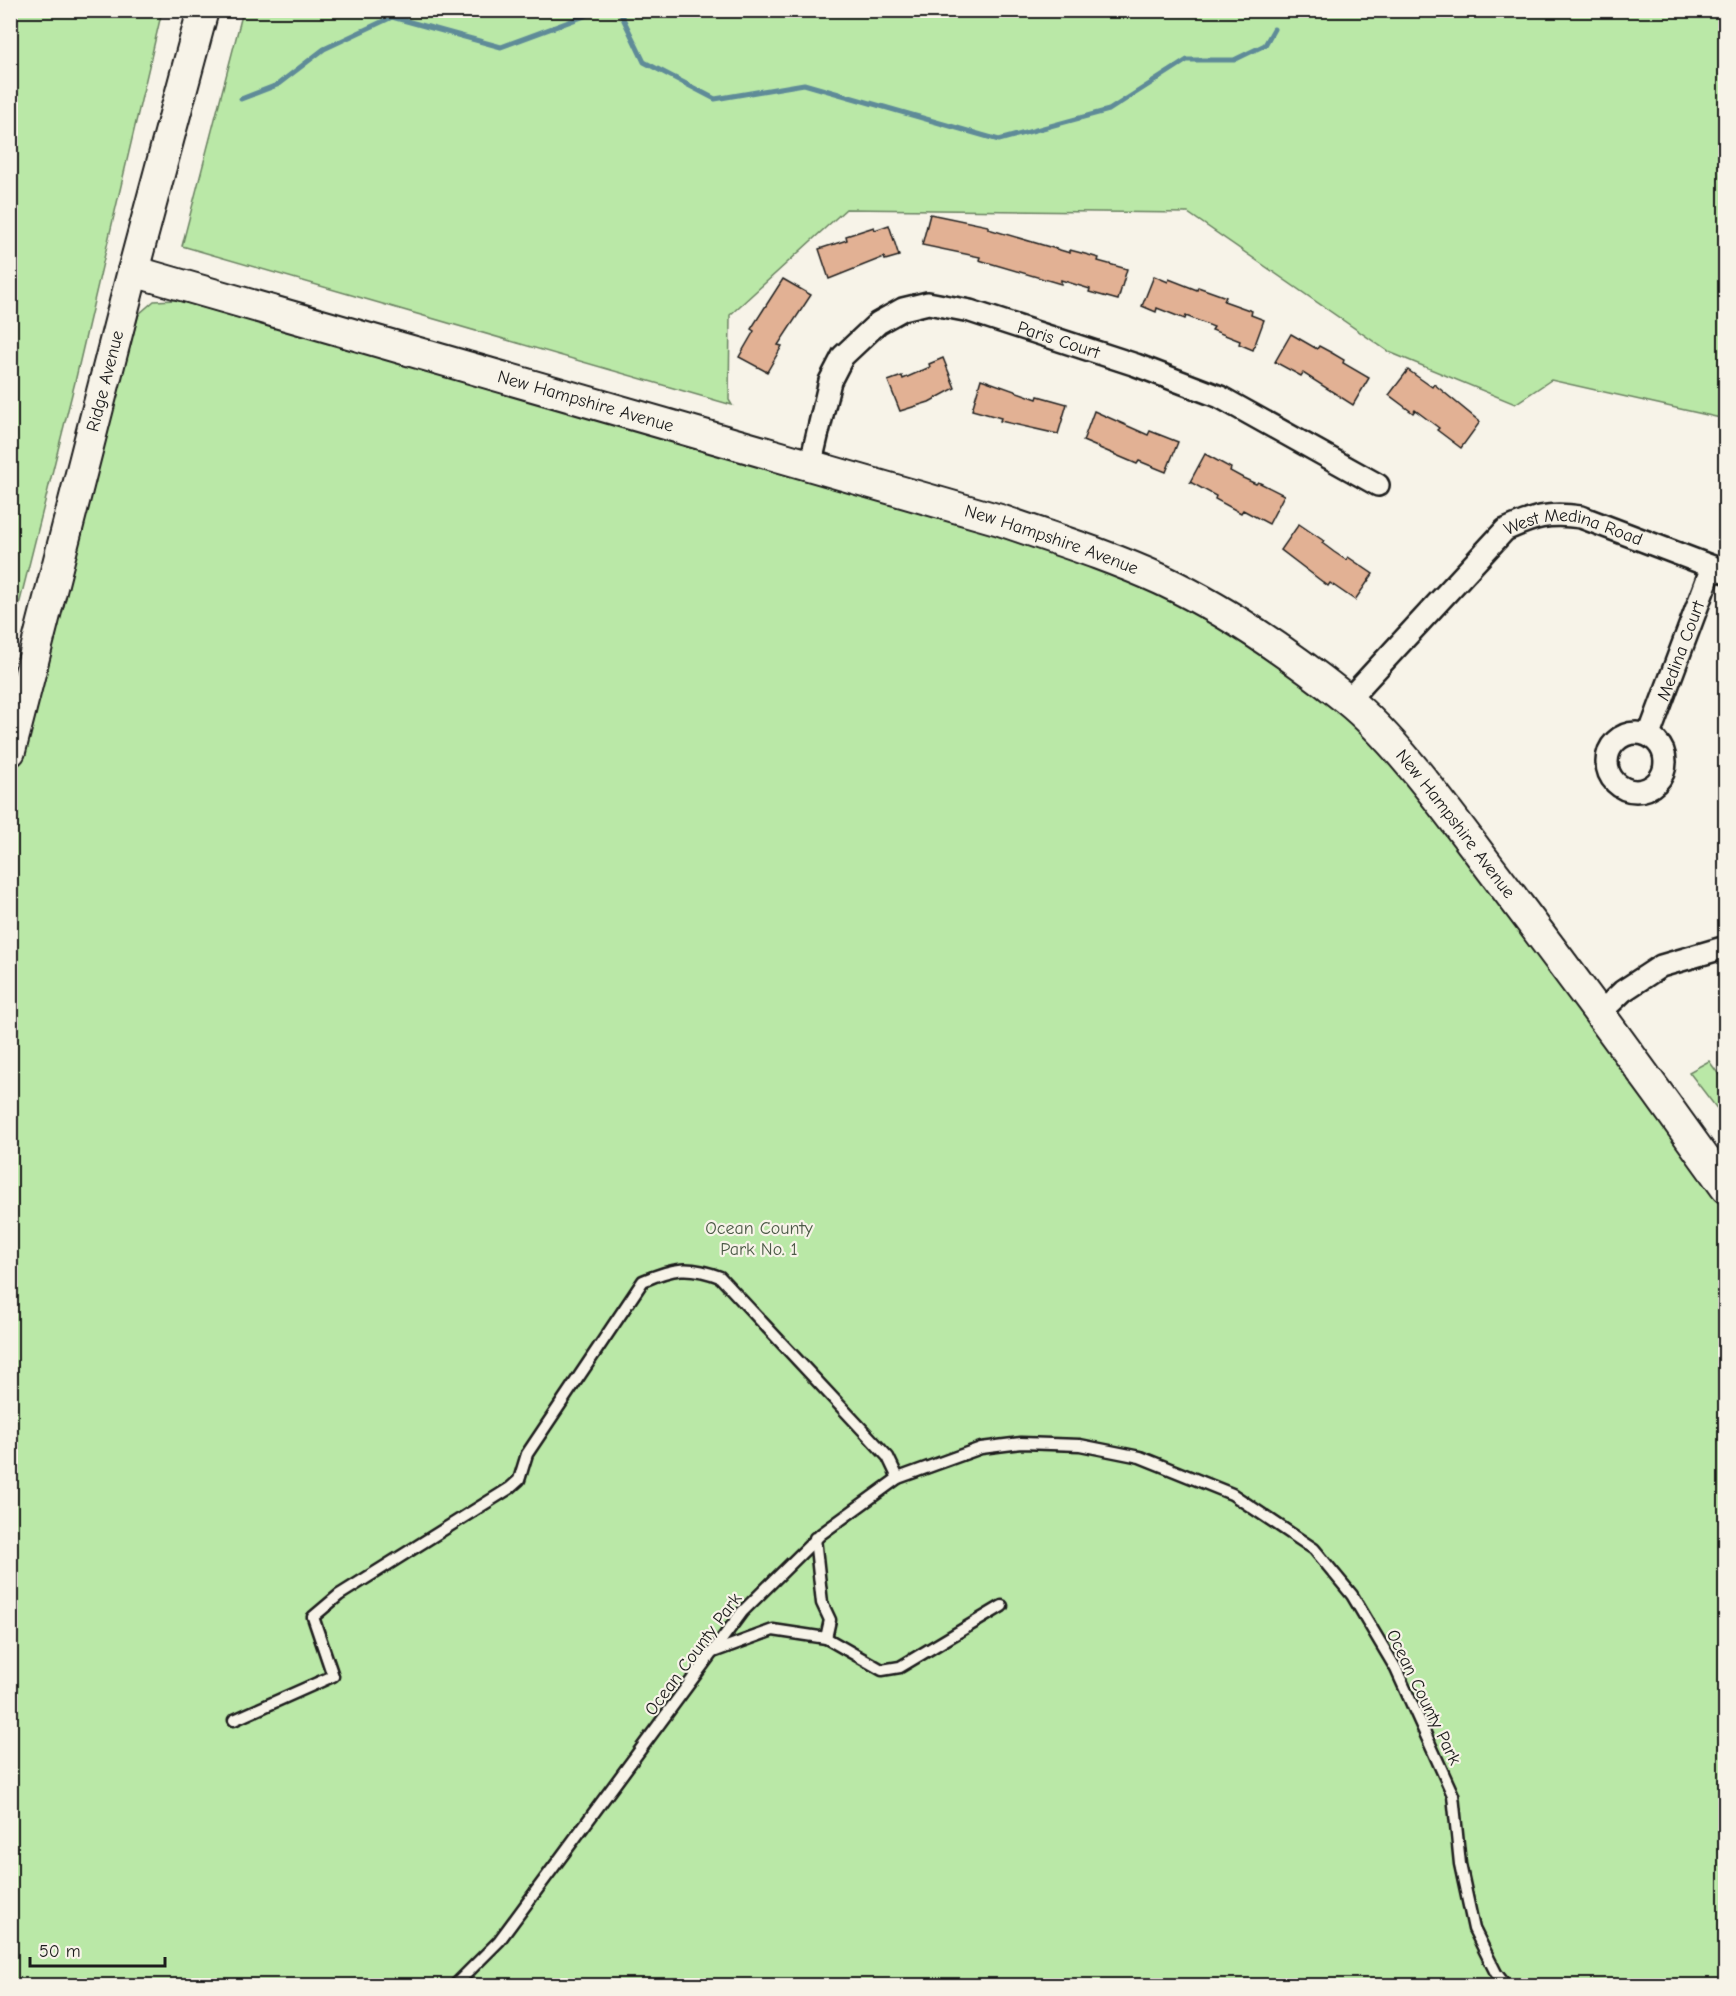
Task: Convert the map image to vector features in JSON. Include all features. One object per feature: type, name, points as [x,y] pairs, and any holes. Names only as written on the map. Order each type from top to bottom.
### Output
[{"type":"main road","name":"Ridge Avenue","points":[[10,751],[133,271],[203,10]]},
{"type":"main road","name":"New Hampshire Avenue","points":[[133,271],[1000,520],[1110,558],[1163,581],[1215,608],[1347,700],[1388,741],[1440,801],[1601,1012],[1725,1188]]},
{"type":"street","name":"Paris Court","points":[[810,466],[830,381],[843,356],[878,323],[903,309],[928,303],[970,311],[1136,365],[1220,397],[1378,485]]},
{"type":"street","name":"West Medina Road","points":[[1347,700],[1504,530],[1535,516],[1558,513],[1581,517],[1719,570]]},
{"type":"street","name":"Medina Court","points":[[1649,735],[1719,570]]},
{"type":"street","points":[[1601,1012],[1623,991],[1661,966],[1725,947]]},
{"type":"lane","points":[[234,1720],[333,1676],[313,1617],[332,1600],[510,1488],[519,1479],[527,1454],[643,1281],[671,1269],[702,1270],[720,1276],[888,1457],[898,1478]]},
{"type":"lane","name":"Ocean County Park","points":[[453,1986],[499,1941],[742,1612],[815,1538],[898,1478],[981,1448],[1021,1443],[1080,1445],[1140,1457],[1232,1494],[1314,1549],[1352,1595],[1396,1669],[1453,1795],[1460,1864],[1474,1929],[1496,1973],[1506,1986]]},
{"type":"lane","points":[[815,1538],[822,1603],[830,1620],[826,1638]]},
{"type":"lane","points":[[713,1652],[773,1630],[826,1638],[882,1670],[900,1667],[1002,1606]]},
{"type":"green space","points":[[11,10],[162,11],[75,382],[11,637]]},
{"type":"green space","points":[[243,11],[1725,11],[1725,419],[1551,380],[1515,404],[1389,352],[1188,213],[846,209],[730,315],[729,400],[732,405],[182,246]]},
{"type":"green space","name":"Ocean County Park No. 1","points":[[176,300],[996,529],[1105,567],[1207,618],[1348,700],[1725,1188],[1725,1985],[11,1985],[10,756],[139,314],[154,301]]},
{"type":"green space","points":[[1709,1061],[1725,1083],[1725,1119],[1689,1072]]},
{"type":"building","points":[[930,214],[988,226],[988,229],[1070,253],[1070,250],[1099,258],[1098,261],[1127,269],[1118,300],[1089,292],[1090,289],[1061,280],[1061,284],[979,260],[980,257],[922,245]]},
{"type":"building","points":[[889,225],[899,256],[885,260],[884,257],[829,279],[819,249],[847,240],[846,236]]},
{"type":"building","points":[[1154,276],[1168,282],[1169,279],[1197,290],[1198,287],[1226,297],[1224,301],[1252,311],[1251,315],[1264,320],[1253,350],[1239,344],[1240,341],[1212,330],[1214,327],[1186,316],[1185,319],[1157,308],[1156,312],[1142,306]]},
{"type":"building","points":[[783,279],[811,295],[778,345],[782,346],[767,372],[739,357],[754,331],[751,329]]},
{"type":"building","points":[[1291,334],[1317,349],[1319,346],[1332,353],[1344,360],[1343,363],[1369,378],[1353,405],[1303,373],[1301,376],[1275,362]]},
{"type":"building","points":[[943,358],[955,388],[929,402],[900,411],[888,381],[902,376],[903,379],[930,367],[929,364]]},
{"type":"building","points":[[1408,370],[1432,387],[1434,384],[1480,422],[1461,448],[1415,410],[1413,413],[1389,395]]},
{"type":"building","points":[[981,379],[1037,399],[1038,396],[1067,404],[1058,434],[1000,421],[1001,418],[972,410]]},
{"type":"building","points":[[1094,411],[1148,435],[1150,431],[1178,442],[1166,472],[1139,461],[1137,464],[1083,441]]},
{"type":"building","points":[[1205,454],[1231,468],[1230,471],[1243,478],[1256,484],[1258,482],[1284,495],[1269,524],[1243,510],[1241,513],[1190,482]]},
{"type":"building","points":[[1299,524],[1324,541],[1322,543],[1334,552],[1346,560],[1348,557],[1373,574],[1355,600],[1330,583],[1328,586],[1281,550]]},
{"type":"waterway","points":[[241,99],[277,85],[324,49],[392,17],[501,47],[601,10]]},
{"type":"waterway","points":[[619,10],[644,62],[715,99],[804,84],[999,140],[1109,110],[1187,60],[1234,60],[1265,45],[1274,29]]}]
